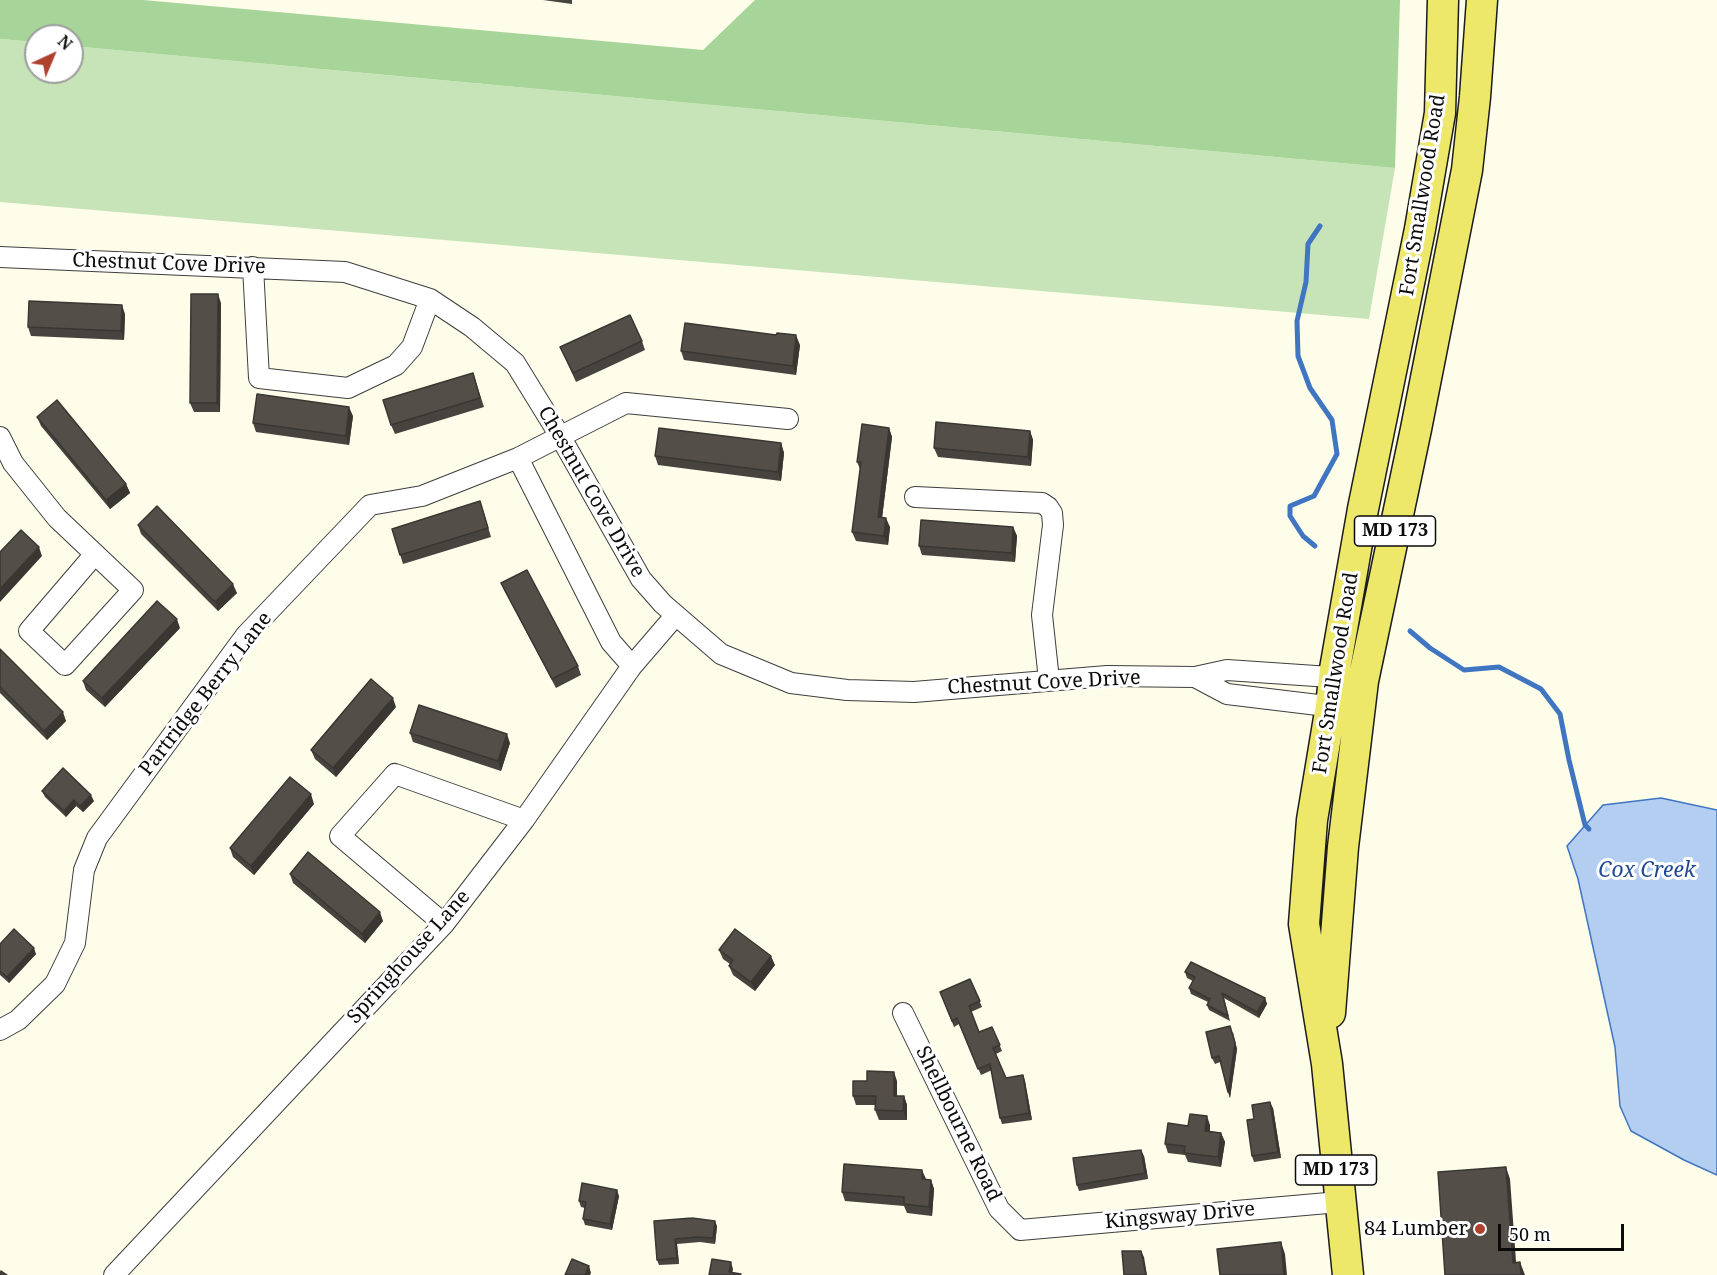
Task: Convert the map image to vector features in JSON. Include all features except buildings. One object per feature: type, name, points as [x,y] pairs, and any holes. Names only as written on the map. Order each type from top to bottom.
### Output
[{"type":"main road","name":"Fort Smallwood Road","points":[[1351,699],[1334,676],[1363,509],[1420,229],[1440,113],[1443,0]]},
{"type":"main road","name":"Fort Smallwood Road","points":[[1348,1275],[1327,1064],[1351,699],[1414,440],[1467,170],[1482,0]]},
{"type":"street","name":"Chestnut Cove Drive","points":[[0,258],[345,272],[430,299],[472,327],[515,363],[560,436],[641,579],[675,616],[721,654],[791,683],[847,690],[914,692],[1107,676],[1195,677],[1227,670],[1334,676]]},
{"type":"street","points":[[253,267],[259,378],[348,388],[396,365],[412,347],[430,299]]},
{"type":"street","name":"Partridge Berry Lane","points":[[0,1030],[18,1020],[55,984],[75,943],[84,870],[97,838],[246,635],[370,505],[422,496],[518,458],[626,403],[788,419]]},
{"type":"street","points":[[0,437],[13,463],[57,518],[95,554],[133,591],[65,665],[30,631],[95,554]]},
{"type":"street","points":[[518,458],[611,642],[632,666]]},
{"type":"street","points":[[915,497],[1042,503],[1048,507],[1052,513],[1053,525],[1042,615],[1049,680]]},
{"type":"street","name":"Springhouse Lane","points":[[114,1275],[444,924],[524,820],[632,666],[675,616]]},
{"type":"street","name":"Chestnut Cove Drive","points":[[1195,677],[1227,694],[1351,699]]},
{"type":"street","points":[[444,924],[340,836],[395,774],[524,820]]},
{"type":"street","name":"Shellbourne Road","points":[[903,1013],[999,1209],[1020,1230]]},
{"type":"street","name":"Kingsway Drive","points":[[1020,1230],[1339,1202]]},
{"type":"green space","points":[[0,0],[143,0],[703,50],[755,0],[1400,0],[1395,168],[84,47],[84,24],[24,24],[24,41],[0,39]]},
{"type":"green space","points":[[0,39],[24,41],[24,84],[84,84],[84,47],[1395,168],[1369,319],[0,202]]},
{"type":"water","name":"Cox Creek","points":[[1661,798],[1717,810],[1717,1175],[1631,1131],[1620,1106],[1615,1047],[1578,879],[1567,846],[1603,805]]},
{"type":"waterway","name":"Cox Creek","points":[[1315,546],[1303,536],[1290,516],[1290,506],[1314,496],[1337,454],[1332,420],[1310,388],[1298,356],[1297,321],[1306,282],[1308,244],[1320,226]]},
{"type":"waterway","name":"Cox Creek","points":[[1410,631],[1430,648],[1464,670],[1499,667],[1541,689],[1560,714],[1585,825],[1589,829]]},
{"type":"place","name":"84 Lumber","points":[[1480,1229]]}]
